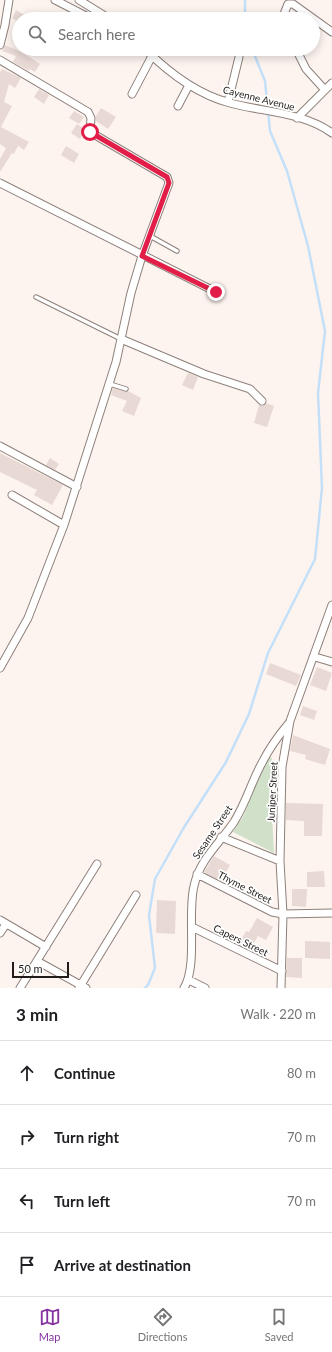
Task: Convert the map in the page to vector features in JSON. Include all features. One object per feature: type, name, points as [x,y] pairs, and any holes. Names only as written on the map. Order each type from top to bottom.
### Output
[{"type":"street","points":[[0,45],[9,0]]},
{"type":"street","points":[[55,0],[78,12]]},
{"type":"street","points":[[79,0],[99,12]]},
{"type":"street","points":[[285,12],[288,4],[293,4],[304,12]]},
{"type":"street","points":[[320,23],[332,32]]},
{"type":"street","points":[[132,94],[152,56]]},
{"type":"street","name":"Cayenne Avenue","points":[[152,56],[174,76],[189,85],[228,102],[307,120],[332,133]]},
{"type":"street","points":[[300,56],[306,69],[325,90]]},
{"type":"street","points":[[228,102],[239,57]]},
{"type":"street","points":[[0,60],[88,112],[90,118],[90,132],[167,177],[169,183],[142,256],[131,293],[110,384],[64,525],[28,618],[0,668]]},
{"type":"street","points":[[297,118],[332,83]]},
{"type":"street","points":[[178,106],[189,85]]},
{"type":"street","points":[[0,183],[216,292]]},
{"type":"street","points":[[121,339],[204,374],[250,389],[262,401]]},
{"type":"street","points":[[0,446],[77,487]]},
{"type":"street","points":[[12,495],[64,525]]},
{"type":"street","name":"Juniper Street","points":[[281,988],[283,914],[280,861],[282,767],[290,721],[315,657],[332,605]]},
{"type":"street","points":[[315,657],[332,662]]},
{"type":"street","name":"Sesame Street","points":[[184,988],[189,980],[192,927],[191,900],[197,874],[209,852],[234,822],[263,761],[275,741],[290,721]]},
{"type":"street","points":[[221,837],[280,861]]},
{"type":"street","points":[[20,988],[97,864]]},
{"type":"street","name":"Thyme Street","points":[[197,874],[272,912],[283,914],[332,913]]},
{"type":"street","points":[[37,961],[82,987],[136,895]]},
{"type":"street","points":[[0,933],[3,922],[46,947]]},
{"type":"street","name":"Capers Street","points":[[192,927],[282,971]]},
{"type":"street","points":[[189,980],[205,988]]},
{"type":"lane","points":[[150,236],[177,251]]},
{"type":"lane","points":[[36,297],[121,339]]},
{"type":"lane","points":[[110,384],[126,390]]},
{"type":"green space","points":[[271,757],[273,762],[271,797],[274,853],[233,832],[243,817],[266,760]]},
{"type":"building","points":[[5,45],[12,48],[12,55],[2,51]]},
{"type":"building","points":[[16,56],[27,56],[40,64],[35,72],[30,69],[29,71],[13,62]]},
{"type":"building","points":[[2,69],[21,78],[15,88],[9,84],[4,102],[12,106],[1,127],[29,142],[24,150],[18,146],[14,154],[12,153],[0,172],[0,159],[6,148],[0,144],[0,72]]},
{"type":"building","points":[[39,89],[49,95],[44,104],[34,97]]},
{"type":"building","points":[[101,108],[116,117],[108,129],[96,121],[96,116]]},
{"type":"building","points":[[74,111],[84,117],[79,124],[69,118]]},
{"type":"building","points":[[77,124],[85,129],[80,139],[71,133]]},
{"type":"building","points":[[66,146],[79,154],[74,163],[61,155]]},
{"type":"building","points":[[188,373],[198,377],[193,390],[182,385]]},
{"type":"building","points":[[113,388],[128,391],[141,398],[134,416],[122,411],[127,401],[111,395]]},
{"type":"building","points":[[266,403],[274,406],[267,427],[254,423],[259,405],[263,406]]},
{"type":"building","points":[[0,453],[63,485],[52,505],[34,495],[37,490],[0,472]]},
{"type":"building","points":[[50,458],[59,464],[55,470],[46,465]]},
{"type":"building","points":[[270,663],[301,675],[296,686],[266,674]]},
{"type":"building","points":[[317,667],[332,673],[326,691],[310,685]]},
{"type":"building","points":[[303,706],[317,711],[314,720],[300,715]]},
{"type":"building","points":[[293,735],[330,749],[325,765],[305,759],[306,755],[290,751]]},
{"type":"building","points":[[286,803],[323,804],[322,836],[304,836],[304,821],[286,820]]},
{"type":"building","points":[[214,856],[230,865],[221,881],[204,872]]},
{"type":"building","points":[[324,871],[325,887],[307,887],[307,872]]},
{"type":"building","points":[[292,889],[307,889],[306,907],[292,906]]},
{"type":"building","points":[[157,900],[176,901],[175,934],[156,933]]},
{"type":"building","points":[[257,918],[273,927],[266,940],[258,936],[250,950],[239,944],[246,931],[249,932]]},
{"type":"building","points":[[305,941],[330,942],[330,959],[305,958]]},
{"type":"building","points":[[287,958],[302,958],[302,978],[286,977]]},
{"type":"waterway","points":[[245,0],[245,12]]},
{"type":"waterway","points":[[145,988],[148,985],[155,968],[149,915],[155,879],[183,829],[226,762],[249,714],[268,653],[315,559],[322,488],[318,393],[325,331],[308,246],[287,171],[270,131],[265,81],[255,56]]},
{"type":"route","points":[[90,132],[167,177],[169,183],[142,256],[216,292]]}]
